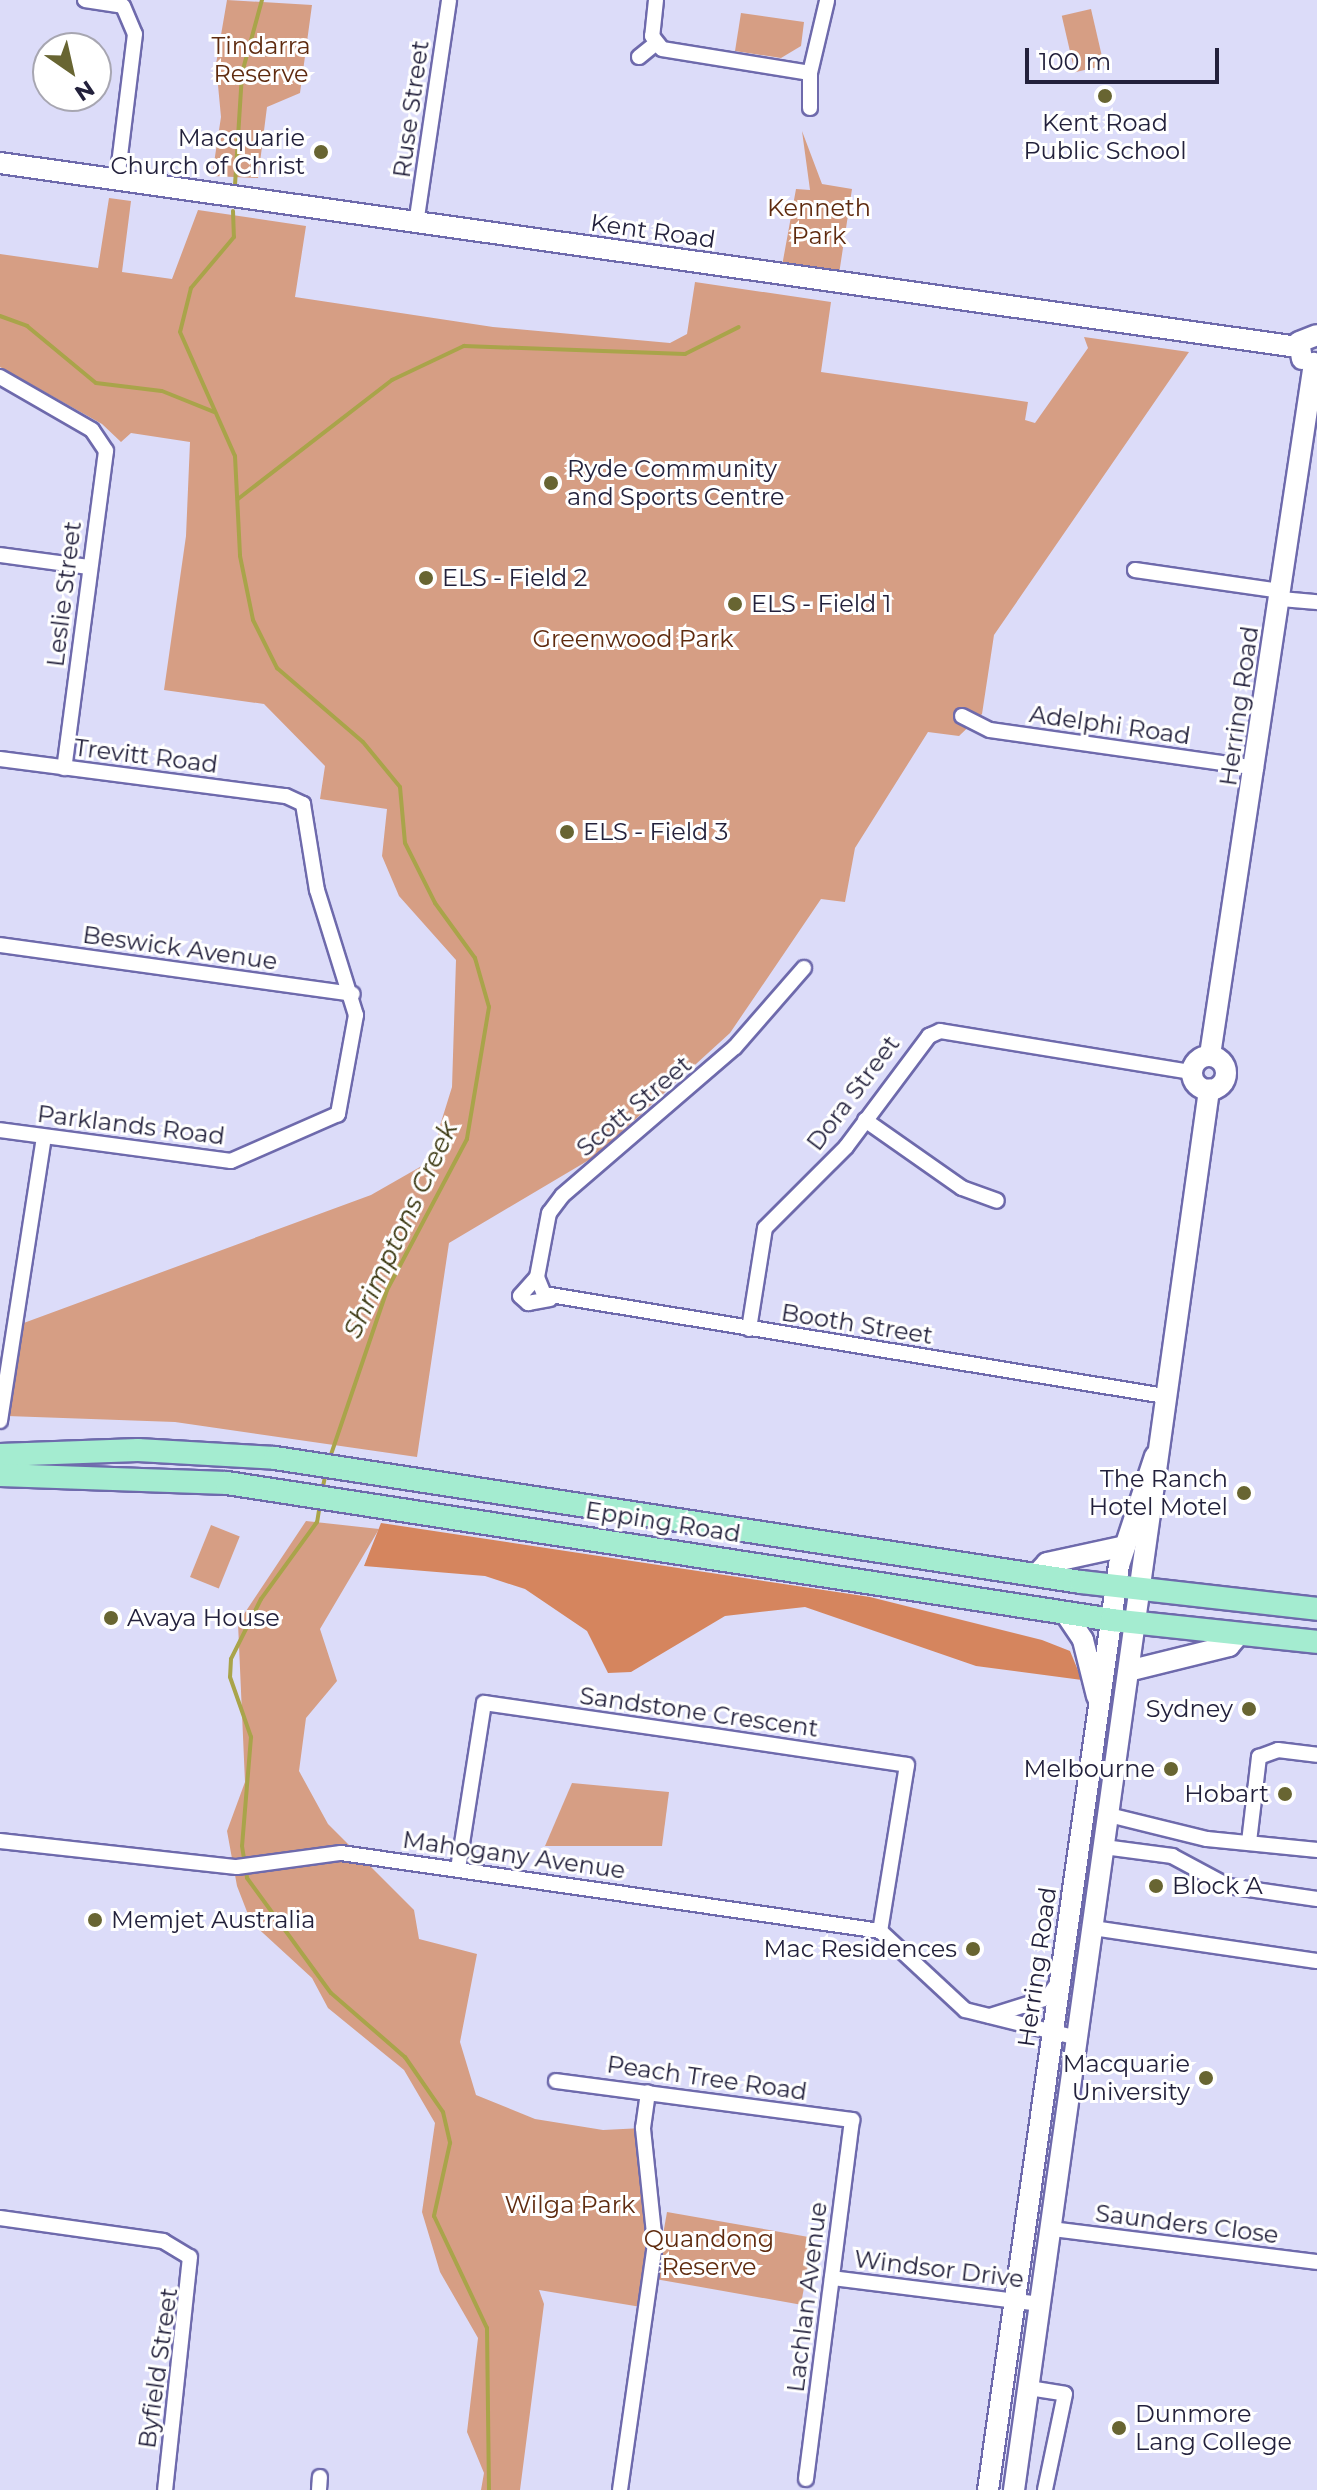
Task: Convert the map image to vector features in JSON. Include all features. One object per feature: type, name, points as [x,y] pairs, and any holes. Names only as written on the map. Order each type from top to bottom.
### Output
[{"type":"main road","name":"Epping Road","points":[[0,1455],[138,1450],[275,1458],[362,1468],[1143,1589],[1317,1609]]},
{"type":"main road","name":"Epping Road","points":[[0,1475],[161,1476],[353,1500],[1112,1620],[1317,1642]]},
{"type":"street","points":[[85,0],[123,6],[135,34],[117,181]]},
{"type":"street","name":"Ruse Street","points":[[416,224],[449,0]]},
{"type":"street","points":[[656,0],[656,43]]},
{"type":"street","points":[[810,108],[810,73],[827,1]]},
{"type":"street","points":[[639,57],[656,43]]},
{"type":"street","points":[[656,43],[810,73]]},
{"type":"street","name":"Kent Road","points":[[0,163],[1298,347]]},
{"type":"street","points":[[1316,362],[1298,347],[1317,332]]},
{"type":"street","name":"Herring Road","points":[[988,2490],[1116,1585],[1125,1546],[1155,1456],[1209,1090],[1224,1082],[1226,1070],[1210,1055],[1316,362]]},
{"type":"street","name":"Leslie Street","points":[[0,377],[92,430],[106,451],[64,768]]},
{"type":"street","points":[[0,555],[89,567]]},
{"type":"street","points":[[1135,570],[1317,602]]},
{"type":"street","name":"Adelphi Road","points":[[962,716],[990,730],[1256,768]]},
{"type":"street","name":"Trevitt Road","points":[[0,759],[286,796]]},
{"type":"street","name":"Parklands Road","points":[[0,1130],[231,1161],[328,1122],[344,1103],[353,994],[317,890],[310,816],[286,796]]},
{"type":"street","name":"Beswick Avenue","points":[[0,945],[353,994]]},
{"type":"street","name":"Scott Street","points":[[547,1297],[537,1277],[549,1213],[562,1196],[724,1058],[804,968]]},
{"type":"street","name":"Dora Street","points":[[749,1329],[765,1228],[865,1120],[919,1042],[940,1031],[1191,1072]]},
{"type":"street","points":[[1209,1090],[1191,1072],[1210,1055]]},
{"type":"street","points":[[865,1120],[962,1188],[997,1201]]},
{"type":"street","points":[[0,1421],[44,1137]]},
{"type":"street","name":"Booth Street","points":[[547,1297],[1165,1396]]},
{"type":"street","name":"Herring Road","points":[[1014,2490],[1160,1474],[1155,1456]]},
{"type":"street","points":[[1038,1573],[1047,1563],[1125,1546]]},
{"type":"street","points":[[1065,1613],[1083,1640],[1099,1704]]},
{"type":"street","points":[[1132,1670],[1229,1646],[1240,1633]]},
{"type":"street","name":"Sandstone Crescent","points":[[458,1869],[484,1703],[677,1731],[907,1765],[880,1931]]},
{"type":"street","points":[[1249,1842],[1259,1757],[1278,1750],[1317,1755]]},
{"type":"street","points":[[1109,1815],[1249,1842],[1317,1850]]},
{"type":"street","name":"Mahogany Avenue","points":[[0,1841],[261,1867],[341,1853],[880,1931]]},
{"type":"street","points":[[1104,1847],[1172,1856],[1228,1886],[1317,1899]]},
{"type":"street","points":[[1093,1928],[1317,1961]]},
{"type":"street","points":[[880,1931],[942,1994],[989,2017],[1055,2029],[1077,2038]]},
{"type":"street","points":[[989,2017],[1047,1998],[1063,1973]]},
{"type":"street","name":"Peach Tree Road","points":[[556,2081],[852,2120]]},
{"type":"street","points":[[620,2490],[655,2243],[643,2128],[648,2092]]},
{"type":"street","name":"Lachlan Avenue","points":[[806,2479],[852,2120]]},
{"type":"street","name":"Byfield Street","points":[[0,2218],[163,2241],[190,2257],[165,2490]]},
{"type":"street","name":"Saunders Close","points":[[1052,2229],[1317,2262]]},
{"type":"street","name":"Windsor Drive","points":[[832,2278],[1041,2304]]},
{"type":"street","points":[[1029,2388],[1065,2394],[1045,2490]]},
{"type":"street","points":[[1014,2490],[1021,2490]]},
{"type":"green space","name":"Tindarra Reserve","points":[[227,0],[312,5],[300,93],[267,107],[258,178],[212,176],[221,117],[216,64]]},
{"type":"green space","points":[[1091,9],[1104,66],[1075,72],[1062,16]]},
{"type":"green space","points":[[741,13],[804,22],[801,46],[781,58],[735,51]]},
{"type":"green space","name":"Kenneth Park","points":[[802,131],[822,184],[852,189],[839,274],[782,266],[796,189],[810,190]]},
{"type":"green space","name":"Greenwood Park","points":[[109,198],[131,201],[122,272],[172,279],[198,210],[306,226],[295,297],[493,327],[670,343],[687,334],[695,282],[831,302],[821,372],[1028,402],[1025,420],[1035,423],[1088,348],[1084,337],[1189,352],[994,635],[982,714],[959,736],[928,732],[855,848],[845,902],[821,899],[730,1033],[594,1157],[449,1243],[417,1457],[175,1422],[7,1416],[21,1324],[371,1195],[441,1155],[438,1132],[452,1087],[456,960],[399,896],[382,856],[387,809],[320,799],[325,766],[264,704],[164,690],[186,536],[190,442],[131,433],[121,442],[102,424],[0,367],[0,254],[98,268]]},
{"type":"green space","name":"Wilga Park","points":[[306,1521],[379,1529],[320,1629],[337,1681],[306,1718],[299,1771],[328,1824],[414,1910],[419,1939],[477,1954],[460,2042],[476,2095],[535,2119],[603,2130],[643,2128],[655,2243],[647,2308],[539,2290],[544,2304],[520,2490],[481,2490],[484,2473],[467,2432],[478,2338],[440,2272],[422,2212],[435,2123],[404,2070],[328,2008],[312,1978],[251,1922],[237,1886],[227,1831],[245,1782],[238,1623]]},
{"type":"green space","points":[[211,1525],[240,1537],[219,1589],[190,1577]]},
{"type":"green space","points":[[572,1783],[669,1792],[662,1846],[545,1846]]},
{"type":"green space","name":"Quandong Reserve","points":[[667,2212],[813,2238],[801,2305],[655,2279]]},
{"type":"shaded area","points":[[381,1523],[870,1597],[1042,1640],[1070,1651],[1082,1680],[976,1666],[805,1607],[725,1616],[631,1672],[608,1673],[587,1631],[525,1589],[485,1576],[364,1566]]},
{"type":"waterway","name":"Shrimptons Creek","points":[[235,185],[242,73],[262,0]]},
{"type":"waterway","name":"Shrimptons Creek","points":[[233,211],[234,237],[191,288],[180,332],[235,456],[240,556],[253,620],[277,668],[363,742],[400,787],[405,843],[435,903],[475,958],[489,1007],[467,1139],[387,1290],[329,1460]]},
{"type":"waterway","points":[[0,316],[27,326],[96,383],[162,391],[214,412]]},
{"type":"waterway","points":[[238,499],[392,380],[464,346],[685,354],[739,327]]},
{"type":"waterway","name":"Shrimptons Creek","points":[[322,1491],[326,1472]]},
{"type":"waterway","name":"Shrimptons Creek","points":[[320,1504],[317,1522],[261,1599],[231,1659],[230,1677],[251,1737],[242,1846],[247,1878],[331,1993],[405,2057],[443,2112],[450,2143],[434,2216],[487,2328],[489,2490]]},
{"type":"place","name":"Kent Road Public School","points":[[1105,96]]},
{"type":"place","name":"Macquarie Church of Christ","points":[[321,152]]},
{"type":"place","name":"Ryde Community and Sports Centre","points":[[551,483]]},
{"type":"place","name":"ELS - Field 2","points":[[426,578]]},
{"type":"place","name":"ELS - Field 1","points":[[735,604]]},
{"type":"place","name":"ELS - Field 3","points":[[567,832]]},
{"type":"place","name":"The Ranch Hotel Motel","points":[[1244,1493]]},
{"type":"place","name":"Avaya House","points":[[111,1618]]},
{"type":"place","name":"Sydney","points":[[1249,1709]]},
{"type":"place","name":"Melbourne","points":[[1171,1769]]},
{"type":"place","name":"Hobart","points":[[1285,1794]]},
{"type":"place","name":"Block A","points":[[1156,1886]]},
{"type":"place","name":"Memjet Australia","points":[[95,1920]]},
{"type":"place","name":"Mac Residences","points":[[973,1949]]},
{"type":"place","name":"Macquarie University","points":[[1206,2078]]},
{"type":"place","name":"Dunmore Lang College","points":[[1119,2428]]}]
